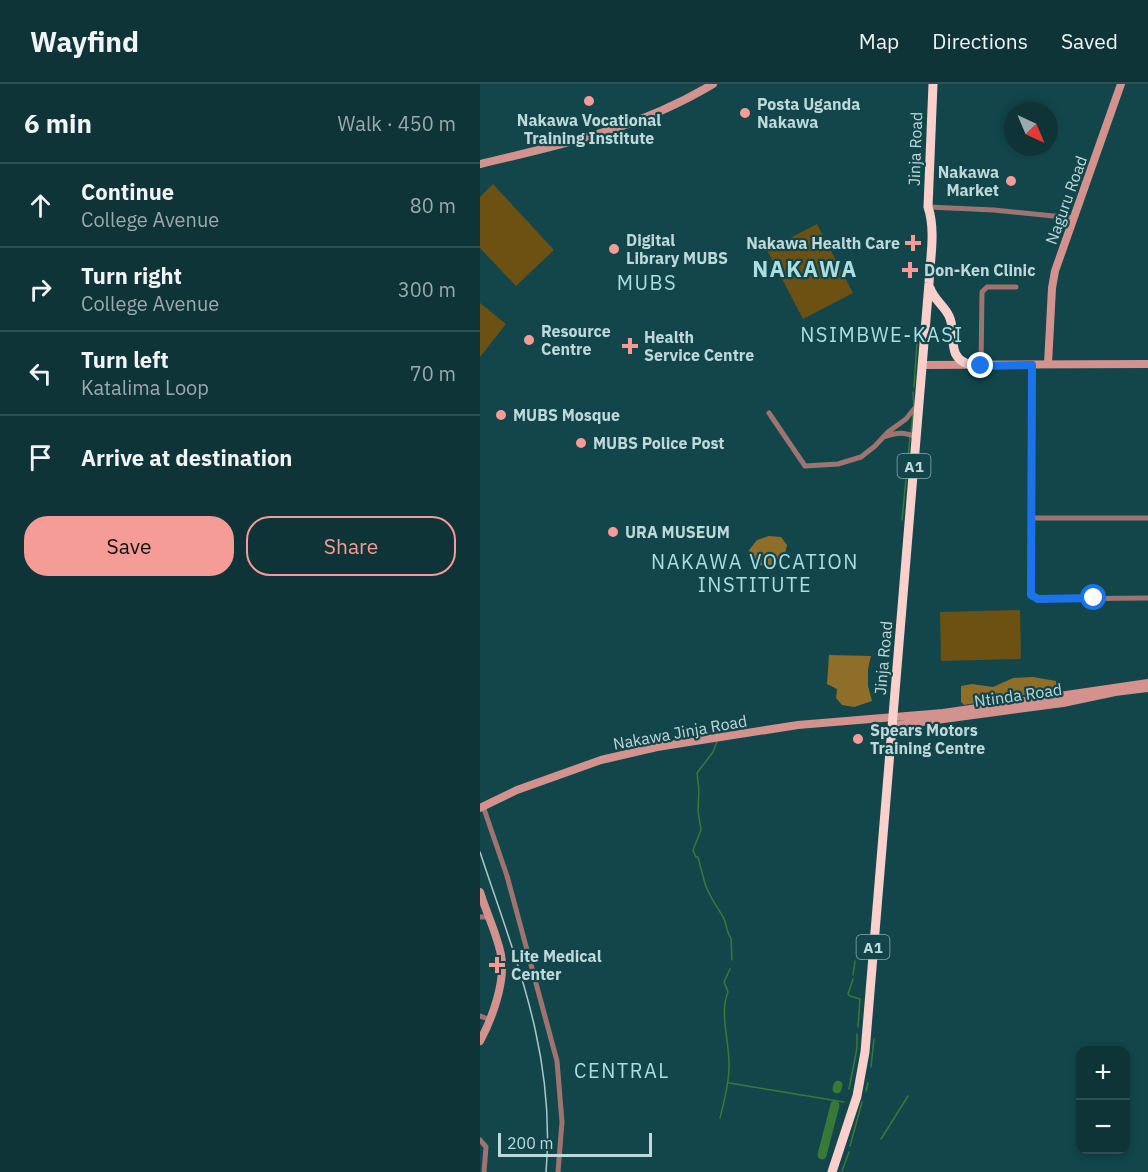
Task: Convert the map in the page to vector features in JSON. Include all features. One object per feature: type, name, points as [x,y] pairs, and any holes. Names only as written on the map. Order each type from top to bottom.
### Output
[{"type":"highway","name":"Jinja Road","points":[[832,1172],[838,1160],[857,1096],[865,1052],[929,283],[933,84]]},
{"type":"highway","name":"Jinja Road","points":[[930,210],[938,84]]},
{"type":"highway","points":[[929,283],[933,296],[950,318],[956,354],[963,363],[976,365]]},
{"type":"street","points":[[480,164],[597,136],[624,127],[669,108],[713,84]]},
{"type":"street","name":"Naguru Road","points":[[1048,364],[1054,271],[1121,84]]},
{"type":"street","points":[[930,210],[994,210],[1074,218]]},
{"type":"street","points":[[976,365],[982,292],[987,287],[1016,287]]},
{"type":"street","points":[[923,364],[1148,364]]},
{"type":"street","points":[[1032,365],[1031,595],[1038,599],[1148,598]]},
{"type":"street","points":[[769,413],[805,466],[825,466],[866,454],[888,432],[906,419],[919,403]]},
{"type":"street","points":[[883,438],[896,433],[917,437]]},
{"type":"street","points":[[1033,518],[1148,518]]},
{"type":"street","name":"Ntinda Road","points":[[892,721],[1148,683]]},
{"type":"street","name":"Ntinda Road","points":[[892,721],[1063,703],[1148,688]]},
{"type":"street","name":"Nakawa Jinja Road","points":[[482,807],[517,790],[601,760],[657,747],[798,725],[892,721]]},
{"type":"street","points":[[482,807],[507,876],[557,1061],[562,1122],[558,1172]]},
{"type":"street","points":[[480,892],[484,917],[502,956],[500,984],[491,1020],[480,1041]]},
{"type":"street","points":[[480,1016],[491,1020]]},
{"type":"street","points":[[480,1140],[486,1147],[484,1172]]},
{"type":"shaded area","points":[[493,184],[554,250],[516,286],[480,248],[480,197]]},
{"type":"shaded area","points":[[817,224],[853,293],[803,319],[767,250]]},
{"type":"shaded area","points":[[480,303],[506,324],[480,357]]},
{"type":"shaded area","points":[[769,536],[781,537],[787,545],[785,554],[770,566],[760,565],[752,561],[749,550],[757,540]]},
{"type":"shaded area","points":[[1020,610],[1021,659],[941,661],[940,612]]},
{"type":"shaded area","points":[[829,655],[871,656],[868,686],[872,701],[854,707],[842,705],[836,698],[837,689],[827,684]]},
{"type":"shaded area","points":[[1033,677],[1056,681],[1058,689],[964,705],[961,702],[961,686],[972,684],[993,687],[1013,678]]},
{"type":"waterway","points":[[914,387],[917,343]]},
{"type":"waterway","points":[[913,392],[914,406]]},
{"type":"waterway","points":[[911,433],[913,413]]},
{"type":"waterway","points":[[902,520],[910,437]]},
{"type":"waterway","points":[[717,742],[713,752],[697,773],[701,830],[693,850],[698,857],[707,890],[724,919],[731,938],[732,960]]},
{"type":"waterway","points":[[853,975],[855,961]]},
{"type":"waterway","points":[[720,1118],[729,1074],[724,1010],[728,992],[724,982],[730,969]]},
{"type":"waterway","points":[[853,979],[848,994],[860,999],[858,1027]]},
{"type":"waterway","points":[[849,1089],[857,1048],[857,1034]]},
{"type":"waterway","points":[[871,1067],[874,1039]]},
{"type":"waterway","points":[[729,1083],[844,1102]]},
{"type":"waterway","points":[[866,1091],[868,1083]]},
{"type":"waterway","points":[[837,1089],[838,1085]]},
{"type":"waterway","points":[[881,1139],[908,1096]]},
{"type":"waterway","points":[[850,1146],[862,1102]]},
{"type":"waterway","points":[[822,1155],[835,1105]]},
{"type":"waterway","points":[[842,1171],[849,1152]]},
{"type":"railway","points":[[480,852],[519,970],[539,1048],[548,1129],[546,1172]]},
{"type":"place","name":"Nakawa Vocational Training Institute","points":[[589,101]]},
{"type":"place","name":"Posta Uganda Nakawa","points":[[745,113]]},
{"type":"place","name":"Nakawa Market","points":[[1011,181]]},
{"type":"place","name":"Nakawa Health Care","points":[[913,243]]},
{"type":"place","name":"Digital Library MUBS","points":[[614,249]]},
{"type":"place","name":"Don-Ken Clinic","points":[[910,270]]},
{"type":"place","name":"Resource Centre","points":[[529,340]]},
{"type":"place","name":"Health Service Centre","points":[[630,346]]},
{"type":"place","name":"MUBS Mosque","points":[[501,415]]},
{"type":"place","name":"MUBS Police Post","points":[[581,443]]},
{"type":"place","name":"URA MUSEUM","points":[[613,532]]},
{"type":"place","name":"Spears Motors Training Centre","points":[[858,739]]},
{"type":"place","name":"Lite Medical Center","points":[[497,965]]},
{"type":"district","name":"NAKAWA","points":[[805,268]]},
{"type":"district","name":"MUBS","points":[[647,282]]},
{"type":"district","name":"NSIMBWE-KASI","points":[[882,334]]},
{"type":"district","name":"NAKAWA VOCATION INSTITUTE","points":[[755,572]]},
{"type":"district","name":"CENTRAL","points":[[622,1070]]},
{"type":"route","points":[[981,366],[1032,365],[1031,595],[1038,599],[1094,598]]}]
